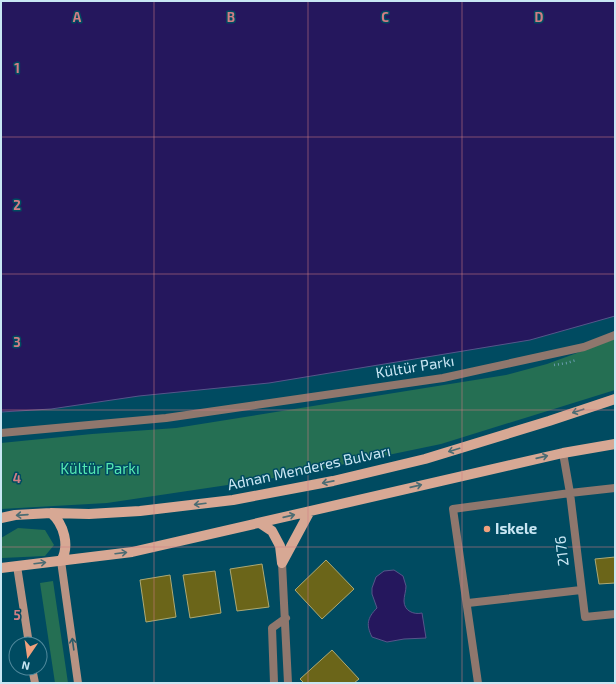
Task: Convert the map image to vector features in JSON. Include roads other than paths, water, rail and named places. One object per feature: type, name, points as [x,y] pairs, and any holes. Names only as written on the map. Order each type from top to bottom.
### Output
[{"type":"main road","name":"Adnan Menderes Bulvarı","points":[[1,518],[15,515],[51,513],[89,514],[140,511],[233,500],[333,481],[425,459],[615,399]]},
{"type":"main road","points":[[1,568],[132,552],[563,453],[615,444]]},
{"type":"main road","points":[[282,563],[310,511]]},
{"type":"main road","points":[[51,513],[56,517],[63,529],[65,543],[64,556],[61,561]]},
{"type":"main road","points":[[260,523],[272,531],[280,546],[282,563]]},
{"type":"street","name":"Kültür Parkı","points":[[1,433],[166,418],[444,378],[584,347],[615,335]]},
{"type":"street","name":"2176","points":[[563,453],[570,492],[585,618],[615,614]]},
{"type":"street","points":[[478,683],[468,603],[453,509],[570,492],[615,488]]},
{"type":"street","points":[[61,561],[78,683]]},
{"type":"street","points":[[282,563],[286,618],[288,683]]},
{"type":"street","points":[[17,566],[28,636]]},
{"type":"street","points":[[468,603],[581,590]]},
{"type":"street","points":[[274,683],[272,628],[286,618]]},
{"type":"place","name":"Iskele","points":[[487,529]]}]
